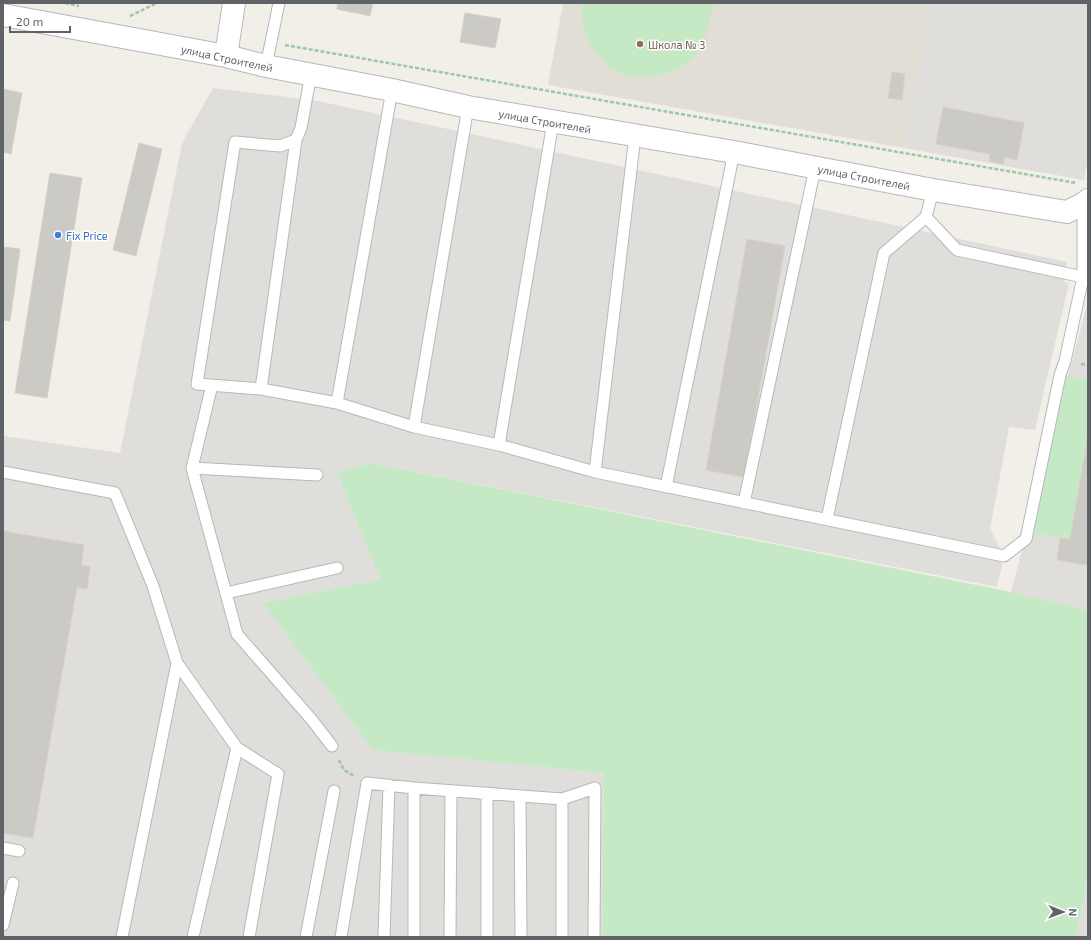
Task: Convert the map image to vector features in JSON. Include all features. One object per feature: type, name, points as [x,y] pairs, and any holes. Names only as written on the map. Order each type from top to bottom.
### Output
[{"type":"street","points":[[226,56],[234,3]]},
{"type":"street","name":"улица Строителей","points":[[3,15],[226,56],[266,66],[392,90],[468,107],[734,152],[932,190],[1067,212],[1085,198]]},
{"type":"lane","points":[[266,66],[279,3]]},
{"type":"lane","points":[[261,389],[296,140],[301,128],[311,74]]},
{"type":"lane","points":[[336,403],[392,90]]},
{"type":"lane","points":[[414,427],[468,107]]},
{"type":"lane","points":[[499,445],[553,122]]},
{"type":"lane","points":[[595,472],[636,136]]},
{"type":"lane","points":[[296,140],[280,146],[235,142],[198,384],[261,389],[336,403],[414,427],[499,445],[595,472],[1004,556],[1026,539],[1060,374],[1065,361],[1083,277],[1085,198]]},
{"type":"lane","points":[[666,487],[734,152]]},
{"type":"lane","points":[[744,503],[814,168]]},
{"type":"lane","points":[[827,519],[884,253],[926,217],[932,190]]},
{"type":"lane","points":[[926,217],[957,250],[1083,277]]},
{"type":"lane","points":[[212,385],[192,468],[237,634],[312,720],[332,746]]},
{"type":"lane","points":[[192,468],[317,475]]},
{"type":"lane","points":[[3,472],[115,493],[153,586],[177,663],[237,748],[278,774],[249,937]]},
{"type":"lane","points":[[226,593],[337,568]]},
{"type":"lane","points":[[122,937],[177,663]]},
{"type":"lane","points":[[193,937],[237,748]]},
{"type":"lane","points":[[341,937],[367,783],[562,799],[595,788],[594,937]]},
{"type":"lane","points":[[384,935],[389,784]]},
{"type":"lane","points":[[414,788],[414,937]]},
{"type":"lane","points":[[306,937],[334,791]]},
{"type":"lane","points":[[450,937],[451,791]]},
{"type":"lane","points":[[487,793],[487,937]]},
{"type":"lane","points":[[520,796],[521,937]]},
{"type":"lane","points":[[562,799],[562,937]]},
{"type":"lane","points":[[3,848],[19,851]]},
{"type":"lane","points":[[3,925],[13,883]]},
{"type":"path","points":[[65,3],[80,6]]},
{"type":"path","points":[[130,16],[157,3]]},
{"type":"path","points":[[123,14],[138,17]]},
{"type":"path","points":[[271,43],[1085,198]]},
{"type":"shaded area","points":[[563,3],[931,3],[904,148],[548,85]]},
{"type":"shaded area","points":[[931,3],[1088,3],[1088,157],[1084,180],[904,148]]},
{"type":"shaded area","points":[[213,88],[313,100],[1067,262],[1064,282],[1069,283],[1035,430],[1009,427],[990,529],[1004,556],[997,587],[371,463],[337,473],[380,579],[263,603],[373,750],[604,773],[602,937],[3,937],[3,436],[120,453],[182,143]]},
{"type":"shaded area","points":[[1088,301],[1088,611],[1011,592]]},
{"type":"shaded area","points":[[1088,874],[1088,937],[1076,937]]},
{"type":"green space","points":[[582,3],[714,3],[706,35],[695,56],[677,70],[655,76],[631,78],[608,67],[593,49],[583,29]]},
{"type":"green space","points":[[1060,375],[1088,379],[1088,436],[1070,539],[1032,532]]},
{"type":"green space","points":[[371,463],[1011,592],[1088,611],[1088,874],[1076,937],[602,937],[604,773],[373,750],[263,603],[380,579],[337,473]]},
{"type":"building","points":[[338,3],[373,3],[370,16],[337,9]]},
{"type":"building","points":[[465,13],[501,19],[495,48],[460,42]]},
{"type":"building","points":[[892,72],[905,74],[902,100],[888,98]]},
{"type":"building","points":[[3,89],[22,93],[11,154],[3,152]]},
{"type":"building","points":[[943,107],[1024,123],[1017,160],[1005,157],[1003,164],[989,161],[990,154],[936,144]]},
{"type":"building","points":[[139,143],[162,149],[136,256],[113,250]]},
{"type":"building","points":[[50,173],[82,178],[47,398],[15,393]]},
{"type":"building","points":[[747,239],[785,246],[744,477],[706,470]]},
{"type":"building","points":[[3,247],[20,249],[10,321],[3,320]]},
{"type":"building","points":[[1088,436],[1088,565],[1057,560],[1060,538],[1070,539]]},
{"type":"building","points":[[3,531],[84,545],[81,565],[90,567],[87,589],[77,587],[33,838],[3,833]]},
{"type":"place","name":"Школа № 3","points":[[640,44]]},
{"type":"place","name":"Fix Price","points":[[58,235]]}]
